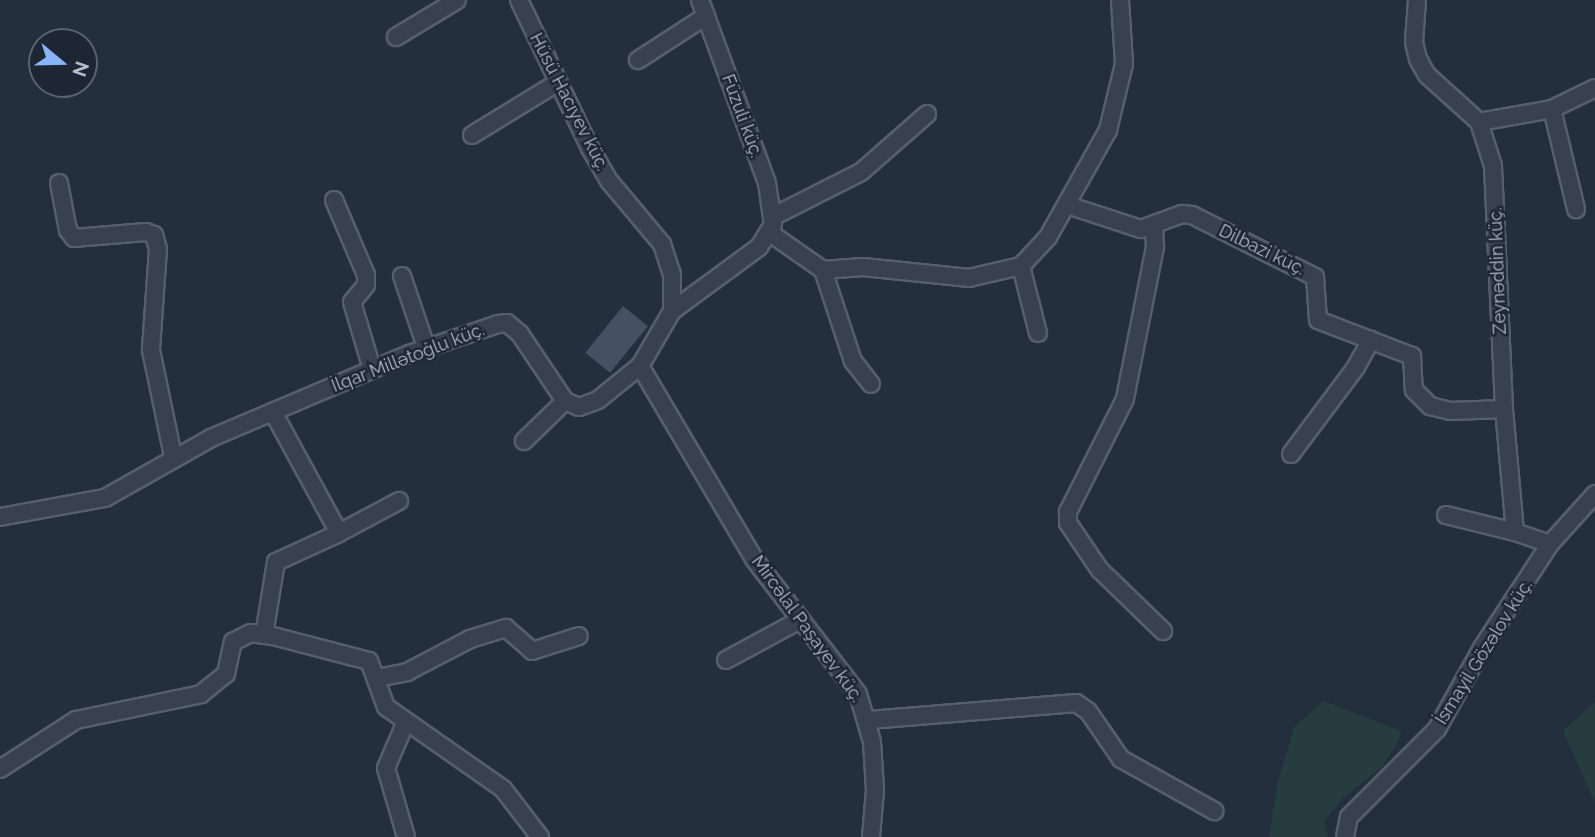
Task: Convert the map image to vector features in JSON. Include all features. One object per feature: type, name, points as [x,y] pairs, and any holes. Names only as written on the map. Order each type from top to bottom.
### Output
[{"type":"street","points":[[396,37],[457,0]]},
{"type":"street","name":"Hüsü Hacıyev küç.","points":[[519,0],[557,83],[610,182],[662,244],[672,274],[672,311]]},
{"type":"street","points":[[823,270],[863,267],[969,278],[1021,266],[1036,254],[1097,155],[1119,95],[1124,64],[1120,0]]},
{"type":"street","points":[[1417,0],[1414,42],[1418,59],[1427,75],[1479,122],[1552,108],[1595,88]]},
{"type":"street","points":[[638,61],[703,5]]},
{"type":"street","name":"Füzuli küç.","points":[[703,5],[767,183],[774,216],[770,233]]},
{"type":"street","points":[[472,135],[557,83]]},
{"type":"street","points":[[1552,108],[1576,209]]},
{"type":"street","points":[[774,216],[861,172],[927,114]]},
{"type":"street","name":"Zeynəddin küç.","points":[[1479,122],[1495,190],[1504,409],[1515,532]]},
{"type":"street","points":[[59,183],[68,230],[74,238],[154,235],[158,263],[151,350],[173,456]]},
{"type":"street","points":[[334,200],[366,275],[366,285],[352,302],[372,369]]},
{"type":"street","name":"Dilbazi küç.","points":[[1067,205],[1124,226],[1154,228],[1182,214],[1192,215],[1307,271],[1317,284],[1318,320],[1412,356],[1414,390],[1430,406],[1450,411],[1504,409]]},
{"type":"street","points":[[1154,228],[1155,247],[1125,398],[1068,512],[1068,523],[1100,570],[1164,631]]},
{"type":"street","points":[[524,441],[565,401],[588,406],[640,366],[672,311],[759,247],[770,233],[823,270],[853,361],[871,384]]},
{"type":"street","points":[[1021,266],[1038,333]]},
{"type":"street","points":[[401,276],[426,347]]},
{"type":"street","name":"İlqar Millətoğlu küç.","points":[[0,517],[105,498],[173,456],[273,412],[426,347],[506,323],[520,334],[565,401]]},
{"type":"street","points":[[1291,454],[1371,340]]},
{"type":"street","name":"Mircəlal Paşayev küç.","points":[[640,366],[754,559],[858,694],[869,720],[875,790],[871,837]]},
{"type":"street","points":[[273,412],[339,533]]},
{"type":"street","name":"İsmayil Gözəlov küç.","points":[[1345,837],[1349,817],[1437,729],[1477,656],[1550,544],[1595,494]]},
{"type":"street","points":[[264,635],[276,562],[399,501]]},
{"type":"street","points":[[1446,515],[1515,532],[1550,544]]},
{"type":"street","points":[[726,660],[800,620]]},
{"type":"street","points":[[377,678],[407,671],[470,639],[506,628],[532,651],[579,636]]},
{"type":"street","points":[[0,769],[76,720],[201,694],[226,674],[233,642],[251,633],[361,656],[374,667],[380,697],[405,724],[503,789],[540,837]]},
{"type":"street","points":[[869,720],[1076,703],[1088,711],[1121,759],[1214,811]]},
{"type":"street","points":[[405,724],[387,768],[406,837]]},
{"type":"green space","points":[[1324,701],[1401,731],[1398,742],[1382,767],[1342,799],[1324,821],[1328,837],[1269,837],[1277,786],[1294,727]]},
{"type":"green space","points":[[1595,702],[1595,803],[1563,731]]},
{"type":"building","points":[[623,306],[648,326],[610,373],[585,353]]}]
